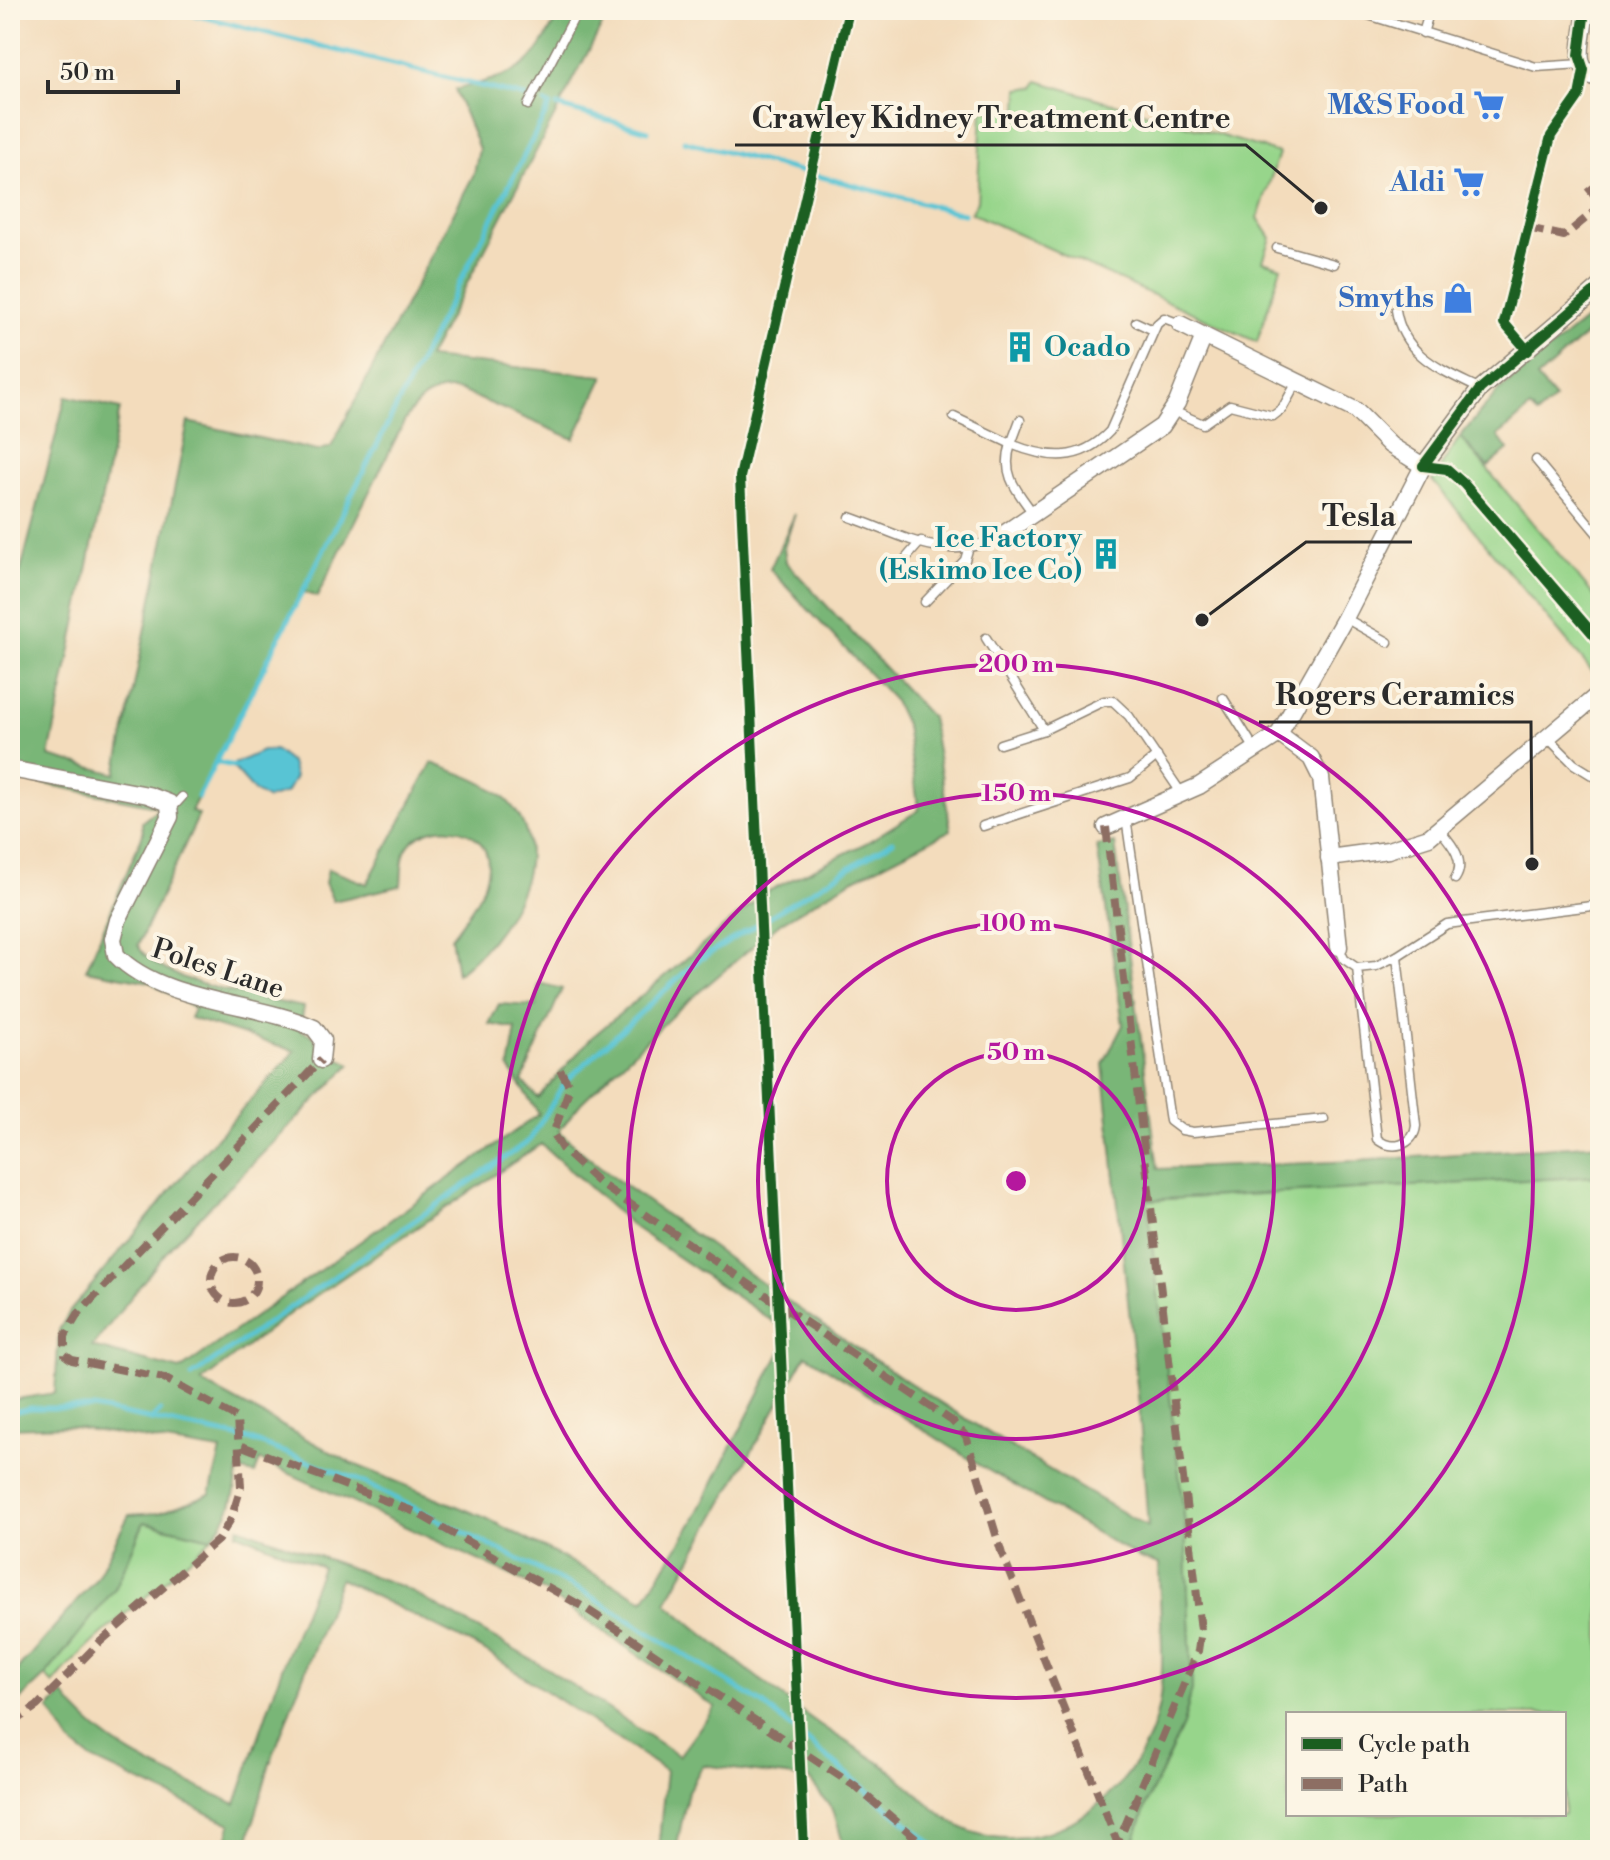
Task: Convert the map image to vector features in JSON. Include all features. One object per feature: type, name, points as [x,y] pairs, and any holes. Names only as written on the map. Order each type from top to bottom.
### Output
[{"type":"street","points":[[1585,10],[1581,64],[1587,73],[1600,79]]},
{"type":"street","points":[[1582,44],[1589,35],[1600,30]]},
{"type":"street","points":[[1106,827],[1182,794],[1279,734],[1345,618],[1423,466],[1480,389],[1600,287]]},
{"type":"street","points":[[1180,324],[1355,410],[1390,445],[1423,466]]},
{"type":"street","points":[[1005,533],[1152,435],[1173,411],[1204,336]]},
{"type":"street","points":[[1329,858],[1401,847],[1440,830],[1600,693]]},
{"type":"street","points":[[1279,734],[1306,753],[1319,771],[1339,947]]},
{"type":"street","name":"Poles Lane","points":[[10,769],[154,796],[176,803],[115,929],[116,955],[129,967],[167,984],[314,1028],[323,1040],[321,1060]]},
{"type":"lane","points":[[528,105],[578,10]]},
{"type":"lane","points":[[1352,10],[1536,67],[1581,64]]},
{"type":"lane","points":[[1423,33],[1430,10]]},
{"type":"lane","points":[[1277,248],[1334,264]]},
{"type":"lane","points":[[1396,310],[1407,344],[1430,364],[1480,389]]},
{"type":"lane","points":[[954,417],[1011,444],[1043,456],[1063,458],[1104,437],[1115,420],[1153,330],[1164,318],[1180,324]]},
{"type":"lane","points":[[1136,322],[1153,330]]},
{"type":"lane","points":[[1173,411],[1203,424],[1230,405],[1273,416],[1282,409],[1298,382]]},
{"type":"lane","points":[[1020,420],[1011,444],[1007,472],[1033,513]]},
{"type":"lane","points":[[1536,460],[1600,537]]},
{"type":"lane","points":[[850,517],[948,550],[968,550],[1005,533]]},
{"type":"lane","points":[[894,572],[921,541]]},
{"type":"lane","points":[[925,602],[965,560],[968,550]]},
{"type":"lane","points":[[1345,618],[1388,642]]},
{"type":"lane","points":[[986,638],[1044,730]]},
{"type":"lane","points":[[1223,698],[1256,751]]},
{"type":"lane","points":[[1000,744],[1044,730],[1110,700],[1125,711],[1182,794]]},
{"type":"lane","points":[[1548,738],[1574,764],[1600,780]]},
{"type":"lane","points":[[983,826],[1126,779],[1157,756]]},
{"type":"lane","points":[[1126,818],[1170,1121],[1182,1130],[1193,1132],[1324,1119]]},
{"type":"lane","points":[[1440,830],[1457,854],[1459,872],[1455,879]]},
{"type":"lane","points":[[1339,947],[1344,959],[1357,968],[1376,966],[1397,956],[1431,931],[1454,922],[1600,905]]},
{"type":"lane","points":[[1357,968],[1375,1134],[1384,1144],[1409,1143],[1415,1137],[1416,1126],[1397,956]]},
{"type":"green space","points":[[560,10],[610,10],[428,358],[604,376],[574,439],[461,391],[443,390],[428,396],[404,422],[317,597],[302,591],[191,811],[199,815],[138,945],[148,958],[165,970],[188,979],[239,994],[304,1007],[300,1030],[312,1035],[326,1053],[351,1064],[172,1245],[92,1347],[180,1370],[539,1114],[509,1068],[516,1029],[489,1024],[499,1004],[536,1006],[539,983],[562,989],[522,1081],[538,1098],[591,1038],[766,892],[866,843],[919,810],[906,726],[893,699],[770,569],[795,514],[784,548],[786,562],[931,717],[951,830],[852,880],[780,923],[678,1010],[582,1102],[559,1131],[594,1162],[870,1357],[979,1427],[1148,1527],[1139,1405],[1103,1064],[1123,1025],[1097,846],[1115,843],[1158,1169],[1357,1161],[1600,1144],[1600,1176],[1147,1200],[1185,1525],[1192,1689],[1183,1725],[1148,1800],[1131,1850],[845,1850],[834,1812],[809,1779],[703,1765],[688,1791],[676,1850],[658,1850],[666,1771],[482,1649],[340,1579],[269,1766],[246,1850],[225,1850],[231,1824],[91,1759],[70,1742],[49,1709],[63,1694],[99,1732],[120,1747],[164,1772],[236,1804],[285,1659],[322,1567],[237,1533],[239,1527],[403,1587],[548,1669],[679,1756],[715,1707],[539,1588],[260,1460],[255,1474],[238,1470],[230,1507],[211,1538],[144,1522],[116,1587],[45,1676],[10,1709],[10,1678],[96,1579],[129,1515],[159,1513],[210,1494],[221,1451],[67,1426],[10,1428],[10,1400],[55,1393],[59,1330],[70,1311],[192,1165],[295,1051],[190,1018],[194,1009],[150,982],[86,970],[143,834],[142,822],[160,807],[10,777],[10,612],[66,396],[120,409],[49,756],[116,774],[188,422],[317,451],[331,447],[474,174],[479,149],[455,90],[494,79],[521,67],[550,31]],"holes":[[[541,1144],[635,1228],[790,1333],[693,1522],[644,1600],[486,1518],[351,1463],[201,1382],[293,1311]],[[806,1355],[979,1465],[1140,1558],[1159,1564],[1162,1670],[1159,1704],[1150,1734],[1136,1763],[1116,1788],[1092,1809],[1065,1825],[1035,1835],[1004,1838],[961,1827],[939,1813],[890,1770],[780,1695],[666,1603]]]},
{"type":"green space","points":[[1038,81],[1279,153],[1258,218],[1271,238],[1263,261],[1281,267],[1257,342],[971,213],[977,201],[982,111],[1018,110],[1019,89],[1035,87]]},
{"type":"green space","points":[[1600,308],[1600,322],[1537,378],[1555,399],[1537,415],[1530,408],[1498,436],[1508,450],[1488,467],[1460,437],[1497,392]]},
{"type":"green space","points":[[1460,437],[1600,603],[1600,675],[1597,677],[1432,480]]},
{"type":"green space","points":[[432,763],[478,781],[503,797],[520,819],[528,842],[528,867],[508,916],[493,939],[457,974],[451,937],[475,904],[487,875],[485,850],[478,840],[454,829],[426,832],[407,848],[401,885],[396,887],[333,901],[325,883],[328,869],[367,884]]},
{"type":"green space","points":[[1600,1176],[1600,1850],[1131,1850],[1148,1800],[1183,1725],[1192,1689],[1185,1525],[1146,1200]]},
{"type":"green space","points":[[144,1522],[211,1538],[90,1645],[53,1684],[45,1676],[116,1587]]},
{"type":"water","points":[[275,750],[291,763],[295,777],[286,793],[267,799],[255,792],[231,765],[262,751]]},
{"type":"waterway","points":[[175,10],[525,97]]},
{"type":"waterway","points":[[198,797],[550,105],[545,103]]},
{"type":"waterway","points":[[557,106],[648,131]]},
{"type":"waterway","points":[[684,141],[964,214]]},
{"type":"waterway","points":[[215,762],[234,766]]},
{"type":"waterway","points":[[192,1376],[530,1140],[566,1081],[697,961],[893,841]]},
{"type":"waterway","points":[[10,1413],[30,1408],[93,1408],[248,1439],[356,1479],[584,1592],[763,1704],[939,1850]]},
{"type":"waterway","points":[[151,1420],[160,1411]]},
{"type":"marked path","points":[[1588,187],[1600,202]]},
{"type":"marked path","points":[[1528,228],[1564,236],[1600,207]]},
{"type":"marked path","points":[[1106,827],[1201,1630],[1198,1651],[1115,1850]]},
{"type":"marked path","points":[[10,1724],[37,1706],[100,1642],[218,1540],[231,1519],[241,1487],[237,1418],[164,1378],[72,1360],[65,1355],[65,1336],[78,1314],[321,1060]]},
{"type":"marked path","points":[[560,1070],[570,1087],[553,1134],[562,1149],[599,1183],[952,1421],[966,1436],[1002,1554],[1118,1844]]},
{"type":"marked path","points":[[234,1257],[250,1264],[257,1280],[250,1296],[234,1303],[218,1296],[211,1280],[218,1264],[234,1257]]},
{"type":"marked path","points":[[242,1446],[415,1512],[585,1608],[856,1787],[930,1850]]},
{"type":"cycle path","points":[[804,1850],[740,477],[849,10]]},
{"type":"cycle path","points":[[1528,351],[1504,323],[1551,136],[1579,96],[1584,70],[1579,55],[1585,10]]},
{"type":"cycle path","points":[[1423,466],[1480,389],[1600,287]]},
{"type":"cycle path","points":[[1423,466],[1447,469],[1464,484],[1600,642]]},
{"type":"place","name":"M&S Food","points":[[1489,105]]},
{"type":"place","name":"Aldi","points":[[1469,182]]},
{"type":"place","name":"Crawley Kidney Treatment Centre","points":[[1321,208]]},
{"type":"place","name":"Smyths","points":[[1458,298]]},
{"type":"place","name":"Ocado","points":[[1020,347]]},
{"type":"place","name":"Ice Factory (Eskimo Ice Co)","points":[[1106,554]]},
{"type":"place","name":"Tesla","points":[[1202,620]]},
{"type":"place","name":"Rogers Ceramics","points":[[1532,864]]}]
